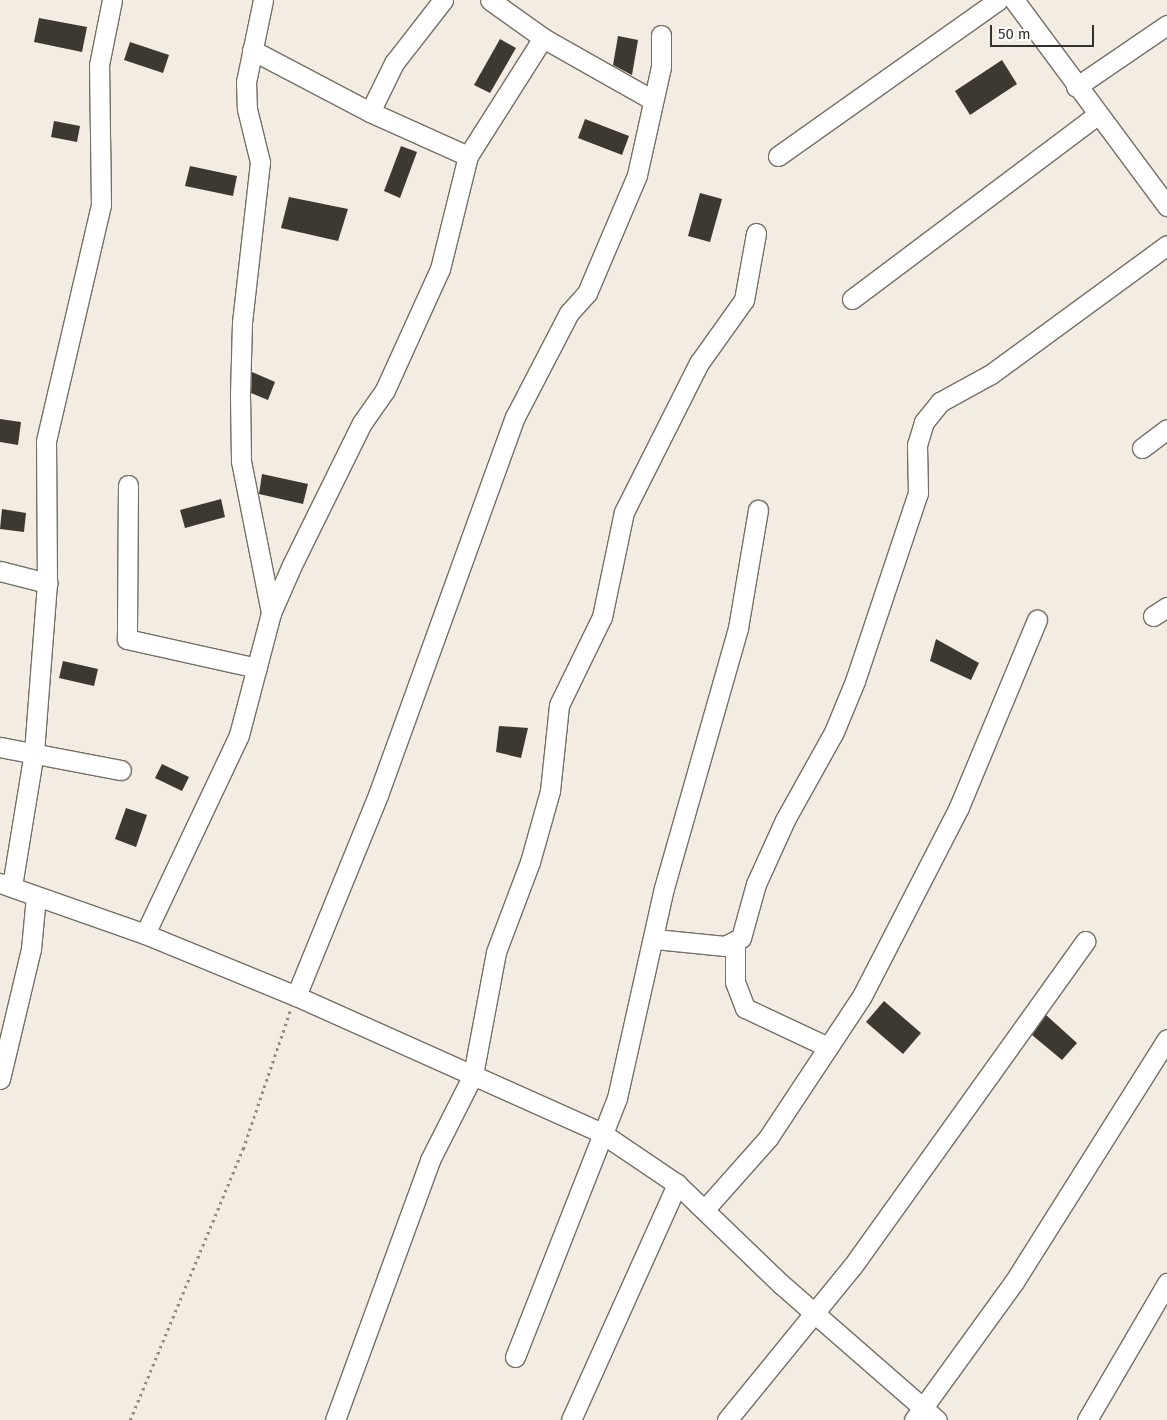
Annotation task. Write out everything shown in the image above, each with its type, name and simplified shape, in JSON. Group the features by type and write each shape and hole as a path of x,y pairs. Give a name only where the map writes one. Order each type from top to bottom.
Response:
{"street":[{"path":"112,0 99,65 101,206 46,441 47,583 34,752 6,884 145,934 296,996 600,1132 677,1184 814,1312 918,1414 937,1420"},
{"path":"263,0 252,50 247,109 260,162 242,323 241,461 271,613"},
{"path":"370,112 394,63 443,0"},
{"path":"490,0 543,38 651,99"},
{"path":"778,156 998,0"},
{"path":"1014,0 1096,116 1167,206"},
{"path":"1076,87 1167,24"},
{"path":"296,996 374,804 514,416 565,322 587,293 637,175 651,99 661,67 661,35"},
{"path":"145,934 239,735 271,613 362,424 385,390 440,269 468,156 543,38"},
{"path":"252,50 370,112 468,156"},
{"path":"852,299 1096,116"},
{"path":"335,1420 430,1160 473,1075 496,952 530,862 550,791 559,705 602,618 624,512 700,362 744,300 756,233"},
{"path":"655,939 725,946 735,941 746,926 756,884 785,820 834,732 855,681 918,493 917,445 924,422 940,402 990,374 1167,245"},
{"path":"1142,448 1167,430"},
{"path":"128,486 127,639 257,668"},
{"path":"515,1357 600,1132 617,1098 655,939 664,888 738,628 758,510"},
{"path":"0,571 47,583"},
{"path":"705,1209 768,1138 828,1047 909,909 959,807 1037,620"},
{"path":"0,747 121,770"},
{"path":"0,1079 26,976 36,896"},
{"path":"735,941 735,982 745,1008 828,1047"},
{"path":"727,1420 899,1203 1085,941"},
{"path":"918,1414 1014,1282 1167,1040"},
{"path":"571,1420 677,1184"},
{"path":"1087,1420 1167,1283"}],"path":[{"path":"130,1420 243,1149 296,996"}],"building":[{"path":"39,18 87,27 82,52 34,42"},
{"path":"618,36 638,40 632,75 613,65"},
{"path":"500,39 516,48 490,93 474,85"},
{"path":"130,42 169,55 163,73 124,60"},
{"path":"1002,60 1017,84 970,115 955,91"},
{"path":"585,119 629,136 622,155 578,138"},
{"path":"54,121 80,126 77,142 51,137"},
{"path":"401,146 417,152 400,198 384,191"},
{"path":"190,166 237,176 233,196 185,186"},
{"path":"700,193 722,199 710,242 688,236"},
{"path":"289,197 348,209 338,241 281,228"},
{"path":"252,372 275,382 268,400 251,393"},
{"path":"0,419 21,422 18,445 0,442"},
{"path":"262,474 308,484 303,504 259,494"},
{"path":"221,499 225,517 185,528 180,510"},
{"path":"2,509 26,513 24,532 0,529"},
{"path":"936,639 979,663 971,680 930,661"},
{"path":"63,661 98,669 94,686 59,678"},
{"path":"499,726 528,728 521,758 496,752"},
{"path":"162,764 189,777 182,791 155,778"},
{"path":"126,808 147,815 136,847 115,839"},
{"path":"884,1001 921,1033 903,1054 866,1022"},
{"path":"1046,1015 1077,1043 1062,1060 1032,1035"}]}
